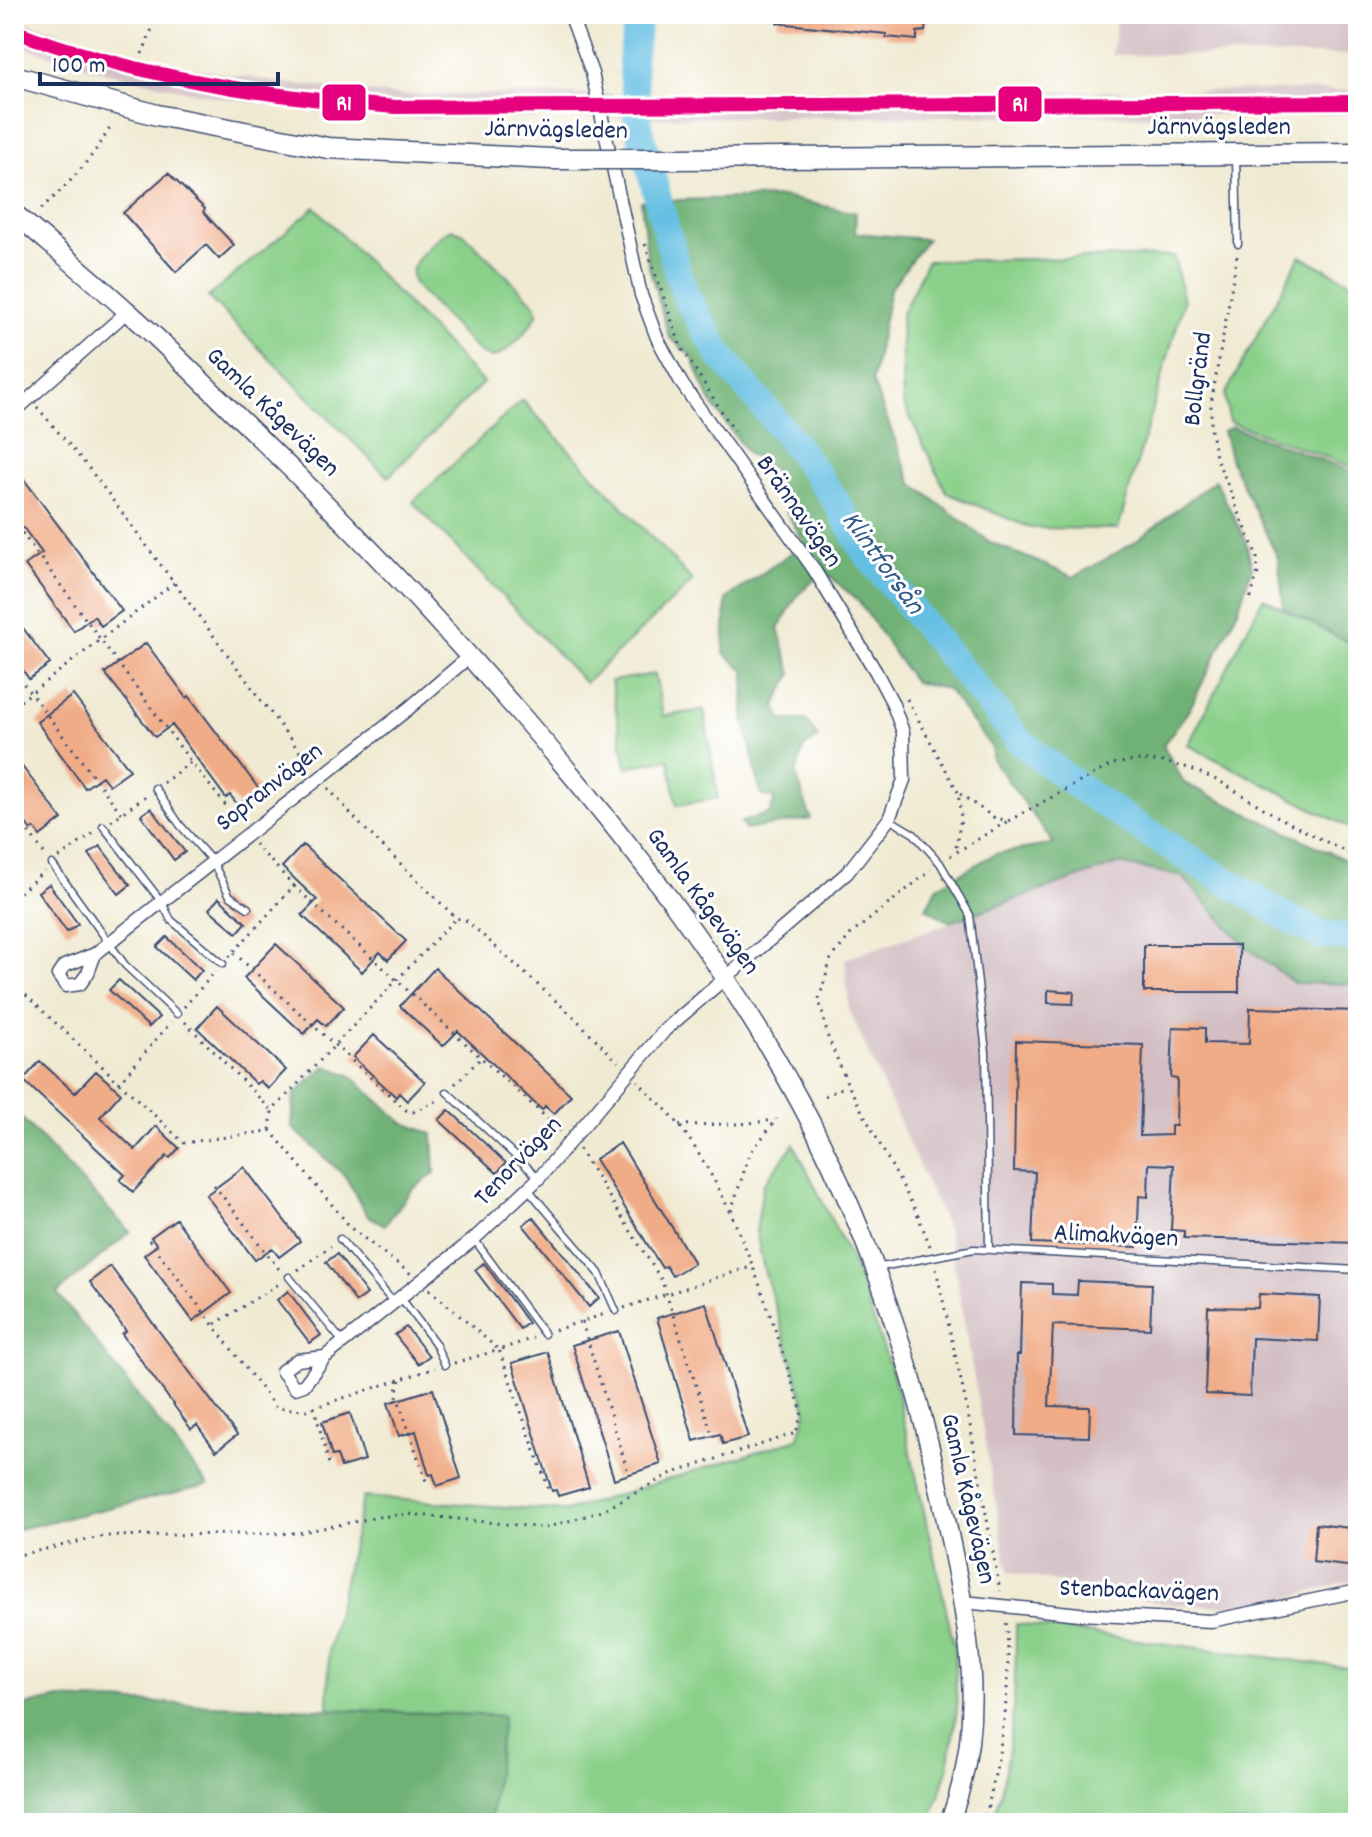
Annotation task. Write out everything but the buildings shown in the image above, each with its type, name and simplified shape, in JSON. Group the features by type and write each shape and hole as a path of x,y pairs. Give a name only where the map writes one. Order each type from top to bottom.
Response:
{"main road":[{"name":"Järnvägsleden","path":"14,76 157,115 328,148 551,159 1358,153"}],"street":[{"name":"Brännavägen","path":"570,14 592,73 641,295 657,338 682,384 813,568 892,702 903,732 904,780 889,819 847,873 726,976"},
{"name":"Gamla Kågevägen","path":"14,213 128,311 315,491 470,656 590,794 658,881 726,976 802,1106 855,1222 910,1374 939,1485 964,1602 973,1716 966,1770 949,1823"},
{"path":"14,412 128,311"},
{"name":"Sopranvägen","path":"95,954 408,709 470,656"},
{"name":"Tenorvägen","path":"325,1357 421,1283 528,1189 665,1030 726,976"},
{"name":"Stenbackavägen","path":"964,1602 1080,1614 1211,1621 1358,1591"}],"lane":[{"path":"1236,154 1238,244"},
{"path":"155,788 180,825 212,861 230,896 248,908"},
{"path":"889,819 914,834 940,863 970,915 986,1052 989,1250"},
{"path":"103,826 161,901 171,920 223,964"},
{"path":"52,864 125,965 177,1014"},
{"path":"447,1092 539,1178"},
{"path":"528,1189 599,1273 616,1311"},
{"path":"340,1239 435,1343 445,1365"},
{"path":"474,1239 544,1334"},
{"name":"Alimakvägen","path":"873,1269 974,1249 1358,1270"},
{"path":"288,1278 342,1341"}],"path":[{"path":"142,54 158,14"},
{"path":"41,209 67,187 92,157 110,128"},
{"path":"641,232 681,347 737,435"},
{"name":"Bollgränd","path":"1238,244 1210,421 1216,457 1257,556 1258,573 1250,600"},
{"path":"14,380 88,467 319,778 360,824 456,918 467,921 577,1020 679,1125 730,1212 753,1266 802,1412 796,1433 670,1474 602,1511 545,1528 408,1514 298,1533 105,1536 14,1556"},
{"path":"14,522 191,762 248,833"},
{"path":"14,539 22,533"},
{"path":"14,706 174,583"},
{"path":"14,671 121,813"},
{"path":"904,694 958,792 961,818 955,853 1113,764 1141,760 1189,768 1221,782 1278,817 1358,858"},
{"path":"14,898 52,864 191,762"},
{"path":"958,792 993,817 1008,821"},
{"path":"14,813 52,864"},
{"path":"929,871 850,935 831,959 819,999 828,1037 848,1085 917,1213 934,1256 966,1403 1008,1642 1004,1719 984,1823"},
{"path":"294,886 582,1153 662,1281 713,1437"},
{"path":"456,918 272,1111 270,1130 352,1229 499,1350 550,1493"},
{"path":"234,952 406,1110 413,1112 440,1100 481,1058"},
{"path":"14,984 184,1143 270,1130"},
{"path":"177,1014 272,1111"},
{"path":"825,1096 848,1085"},
{"path":"679,1125 741,1124 777,1119 750,1153 730,1212"},
{"path":"214,1185 288,1278"},
{"path":"499,1350 753,1266"},
{"path":"582,1322 627,1469"},
{"path":"400,1380 396,1393 426,1481"},
{"path":"314,1407 329,1464"}],"shaded area":[{"path":"1117,14 1358,14 1358,55 1112,55"},
{"path":"14,18 158,62 274,82 396,95 1358,90 1358,114 395,119 328,114 215,97 105,72 14,44"},
{"path":"1118,864 1182,876 1244,945 1294,983 1358,984 1358,1579 1254,1607 1164,1604 1008,1572 948,1230 849,1010 845,959"}],"green space":[{"path":"783,197 856,213 855,233 927,239 890,289 872,381 912,483 990,542 1074,577 1135,542 1215,480 1245,539 1252,567 1238,610 1189,710 1163,745 1184,783 1358,866 1358,984 1294,983 1244,945 1182,876 1118,864 950,922 926,908 938,886 995,854 1054,844 992,759 992,748 947,689 914,682 859,602 824,571 797,596 778,629 792,674 775,705 782,720 806,720 818,738 803,748 796,775 811,819 745,830 741,822 770,813 775,799 761,795 744,716 745,671 724,653 726,599 805,543 787,513 773,469 748,454 710,401 692,357 669,337 648,263 641,201"},
{"path":"315,207 483,383 388,477 208,297"},
{"path":"452,229 464,234 534,303 538,312 519,339 492,358 480,353 416,287 412,279 413,268 421,255"},
{"path":"1174,256 1184,301 1118,529 1031,528 947,493 903,403 901,316 927,261"},
{"path":"1300,256 1358,286 1358,469 1229,422 1225,395"},
{"path":"522,400 693,581 585,683 413,502"},
{"path":"1232,427 1347,469 1358,479 1358,647 1284,609 1278,558 1231,461 1223,431"},
{"path":"1263,598 1358,647 1358,832 1188,745"},
{"path":"655,674 663,716 704,710 718,798 677,805 669,759 626,767 611,681"},
{"path":"326,1066 350,1075 402,1122 433,1134 435,1173 412,1190 385,1225 367,1215 345,1176 292,1127 294,1095"},
{"path":"14,1110 130,1232 57,1293 208,1485 14,1530"},
{"path":"794,1144 855,1268 894,1378 954,1645 957,1711 947,1773 929,1823 490,1823 503,1716 328,1709 329,1647 363,1497 566,1511 798,1439 807,1411 764,1270 756,1232 763,1185"},
{"path":"1016,1624 1358,1669 1358,1823 992,1823 1005,1774 1012,1724"},
{"path":"55,1699 503,1716 490,1823 14,1823 14,1708"}],"waterway":[{"name":"Klintforsån","path":"639,14 632,59 638,124 688,301 721,356 789,437 836,501 864,551 1018,739 1050,765 1150,834 1289,919 1321,935 1358,938"}],"transit line":[{"name":"R1","path":"14,31 155,73 250,91 396,107 1358,102"}]}
